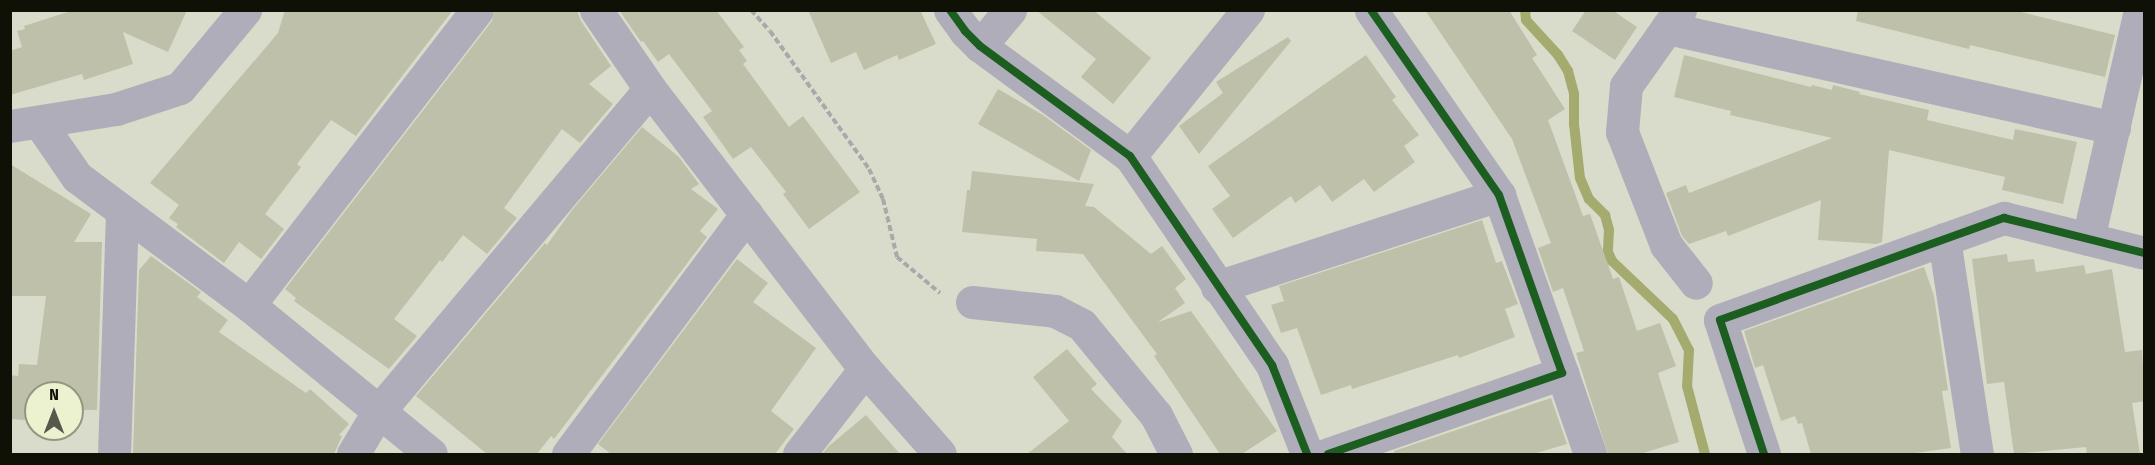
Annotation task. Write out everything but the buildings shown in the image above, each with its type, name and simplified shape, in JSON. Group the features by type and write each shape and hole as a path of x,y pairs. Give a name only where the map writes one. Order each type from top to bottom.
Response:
{"street":[{"path":"25,124 116,109 180,88 245,10"},
{"path":"249,305 477,10"},
{"path":"596,10 650,89 865,369 940,454"},
{"path":"950,10 965,31 981,46 1130,156 1217,287 1245,322 1272,365 1307,454"},
{"path":"981,46 1010,10"},
{"path":"1130,156 1248,10"},
{"path":"1371,10 1499,195 1590,454"},
{"path":"2088,239 2140,10"},
{"path":"1696,283 1666,245 1622,132 1626,86 1673,19 2114,128"},
{"path":"353,454 378,412 650,89"},
{"path":"25,124 77,177 249,305 431,454"},
{"path":"1217,287 1499,195"},
{"path":"114,454 123,212"},
{"path":"568,454 747,214"},
{"path":"1764,454 1720,320 2004,218 2145,253"},
{"path":"1944,239 1977,454"},
{"path":"972,302 1055,311 1082,325 1156,415 1176,454"},
{"path":"799,454 865,369"},
{"path":"1328,454 1562,373"}],"path":[{"path":"751,10 770,31 869,169 883,199 897,257 933,289 972,302"}],"waterway":[{"path":"1525,10 1526,20 1558,55 1568,71 1574,94 1574,124 1580,178 1589,199 1605,215 1609,230 1608,252 1612,261 1673,319 1689,350 1687,386 1705,454"}],"cycle path":[{"path":"950,10 965,31 980,46 1130,156 1272,365 1307,454"},
{"path":"1328,454 1562,373 1499,195 1371,10"},
{"path":"1764,454 1720,320 2004,218 2144,253"}]}
